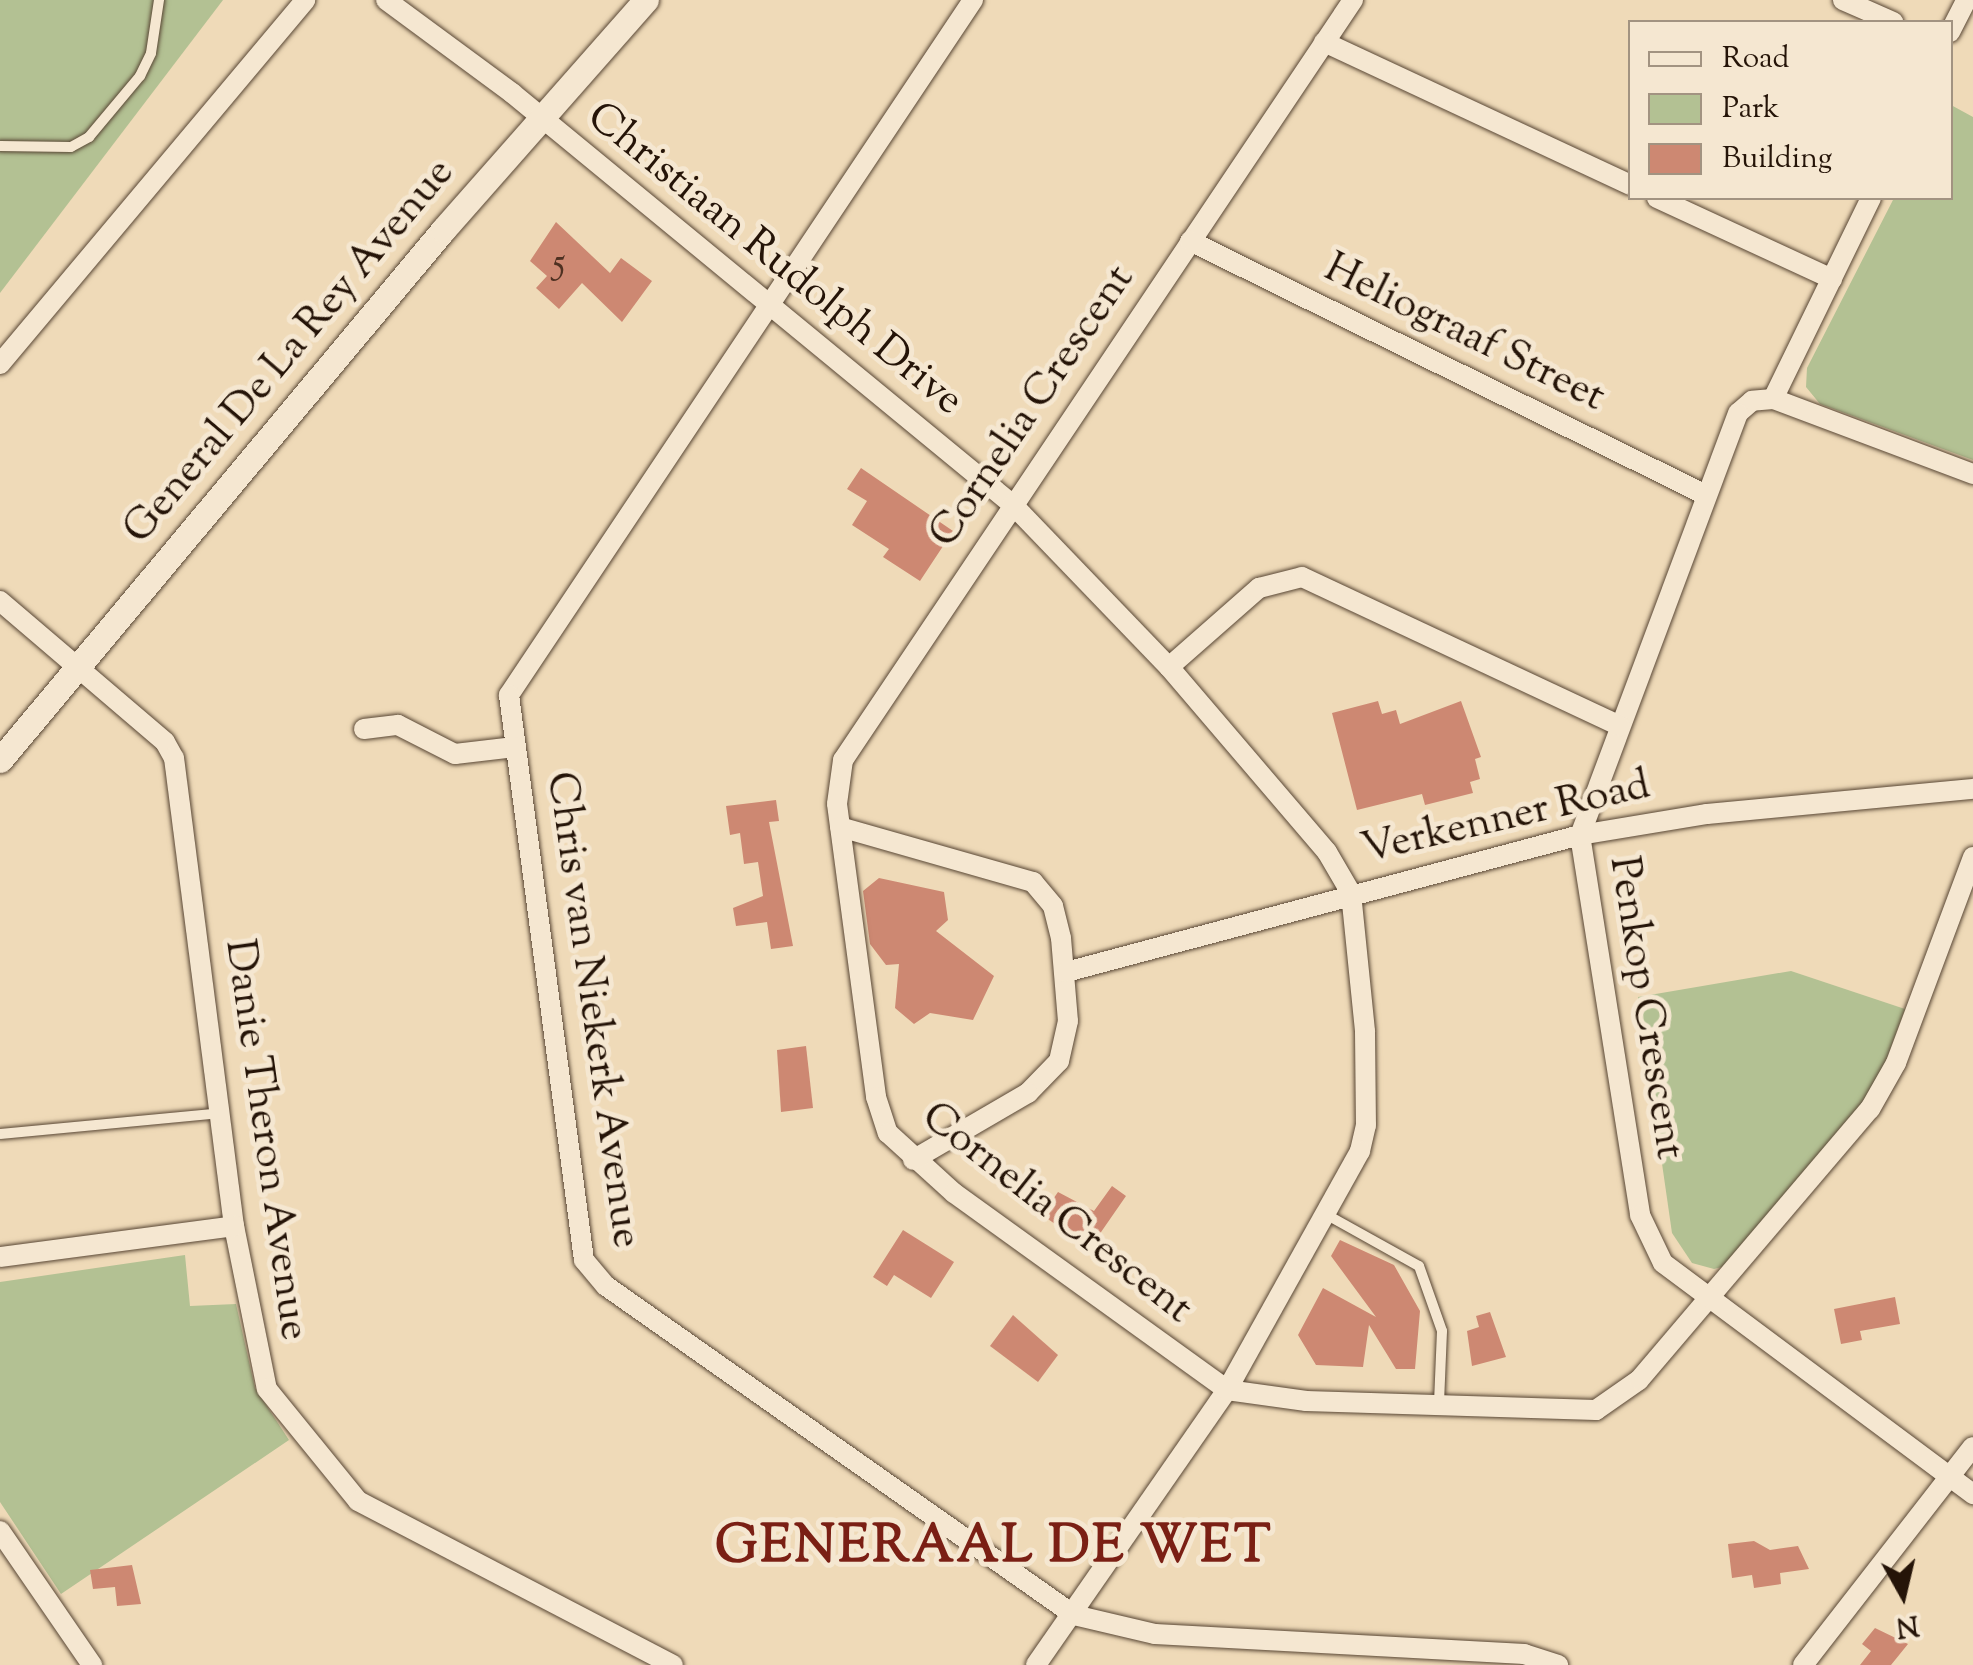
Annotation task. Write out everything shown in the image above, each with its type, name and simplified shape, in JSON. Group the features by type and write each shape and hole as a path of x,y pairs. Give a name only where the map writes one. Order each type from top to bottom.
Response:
{"street":[{"path":"0,364 305,0"},
{"name":"Christiaan Rudolph Drive","path":"386,0 542,117 1014,505 1169,667 1327,852 1351,893 1363,981 1366,1125 1328,1216 1228,1390 1036,1665"},
{"name":"General De La Rey Avenue","path":"0,760 542,117 646,0"},
{"name":"Chris van Niekerk Avenue","path":"973,0 770,307 519,673 509,701 580,1243 591,1272 1074,1615 1155,1634 1524,1654 1558,1665"},
{"name":"Cornelia Crescent","path":"1352,0 850,746 836,784 880,1111 913,1160 1228,1390 1306,1401 1440,1404 1568,1413 1607,1406 1708,1299 1884,1087 1973,857"},
{"path":"1843,0 1888,20"},
{"path":"1953,26 1966,0"},
{"path":"1324,42 1628,184"},
{"path":"1661,200 1832,280"},
{"path":"1871,200 1772,399 1973,474"},
{"name":"Heliograaf Street","path":"1190,241 1704,494"},
{"name":"Penkop Crescent","path":"1772,399 1752,401 1738,413 1704,494 1580,834 1640,1216 1663,1263 1973,1494"},
{"path":"1169,667 1259,588 1302,577 1620,726"},
{"name":"Danie Theron Avenue","path":"0,602 165,742 174,758 234,1226 267,1389 358,1501 673,1665"},
{"path":"364,729 398,725 456,754 515,746"},
{"name":"Verkenner Road","path":"1066,972 1580,834 1706,814 1973,789"},
{"path":"840,827 1033,882 1053,906 1066,972 1065,1047 1052,1072 1028,1094 913,1160"},
{"path":"0,1256 234,1226"},
{"path":"1803,1665 1973,1447"},
{"path":"0,1532 92,1665"}],"lane":[{"path":"0,146 71,147 90,137 140,76 159,0"},
{"path":"0,1134 222,1113"},
{"path":"1328,1216 1418,1266 1439,1311 1440,1404"}],"green space":[{"path":"0,0 223,0 0,293"},
{"path":"1953,106 1973,117 1973,460 1820,404 1806,387 1807,368 1893,200 1953,200"},
{"path":"1791,971 1905,1009 1872,1098 1733,1264 1714,1269 1692,1263 1672,1233 1638,997"},
{"path":"185,1255 190,1306 236,1304 255,1388 289,1440 61,1594 0,1502 0,1282"}],"building":[{"path":"556,222 610,273 621,258 652,281 622,322 582,283 559,309 536,288 547,276 530,261"},
{"path":"861,468 953,531 920,581 883,557 889,549 852,525 867,501 847,489"},
{"path":"1378,701 1382,714 1396,710 1400,724 1461,701 1481,757 1475,759 1480,779 1470,782 1473,793 1425,805 1422,794 1357,810 1332,713"},
{"path":"776,800 779,821 769,822 793,946 771,949 767,922 736,926 733,908 763,896 758,862 744,864 740,833 730,835 726,806"},
{"path":"879,878 944,892 948,920 936,931 994,976 973,1020 930,1013 914,1024 895,1008 899,964 886,965 870,944 863,891"},
{"path":"806,1046 813,1108 781,1112 777,1050"},
{"path":"1112,1186 1126,1196 1090,1248 1042,1215 1058,1192 1094,1211"},
{"path":"903,1230 954,1262 931,1298 894,1275 887,1286 873,1277"},
{"path":"1340,1240 1394,1265 1420,1311 1415,1369 1396,1369 1369,1325 1363,1367 1316,1365 1298,1335 1323,1288 1376,1317 1331,1256"},
{"path":"1895,1297 1900,1324 1860,1331 1862,1340 1841,1344 1834,1309"},
{"path":"1490,1312 1506,1357 1472,1366 1467,1331 1479,1327 1476,1316"},
{"path":"1013,1315 1058,1355 1038,1382 990,1346"},
{"path":"1754,1541 1770,1550 1798,1546 1809,1569 1780,1573 1781,1584 1754,1588 1752,1575 1732,1578 1728,1544"},
{"path":"132,1565 141,1604 117,1606 115,1587 93,1589 90,1570"},
{"path":"1875,1628 1908,1644 1891,1665 1860,1665 1871,1651 1862,1644"}],"district":[{"name":"GENERAAL DE WET","path":"994,1549"}]}
